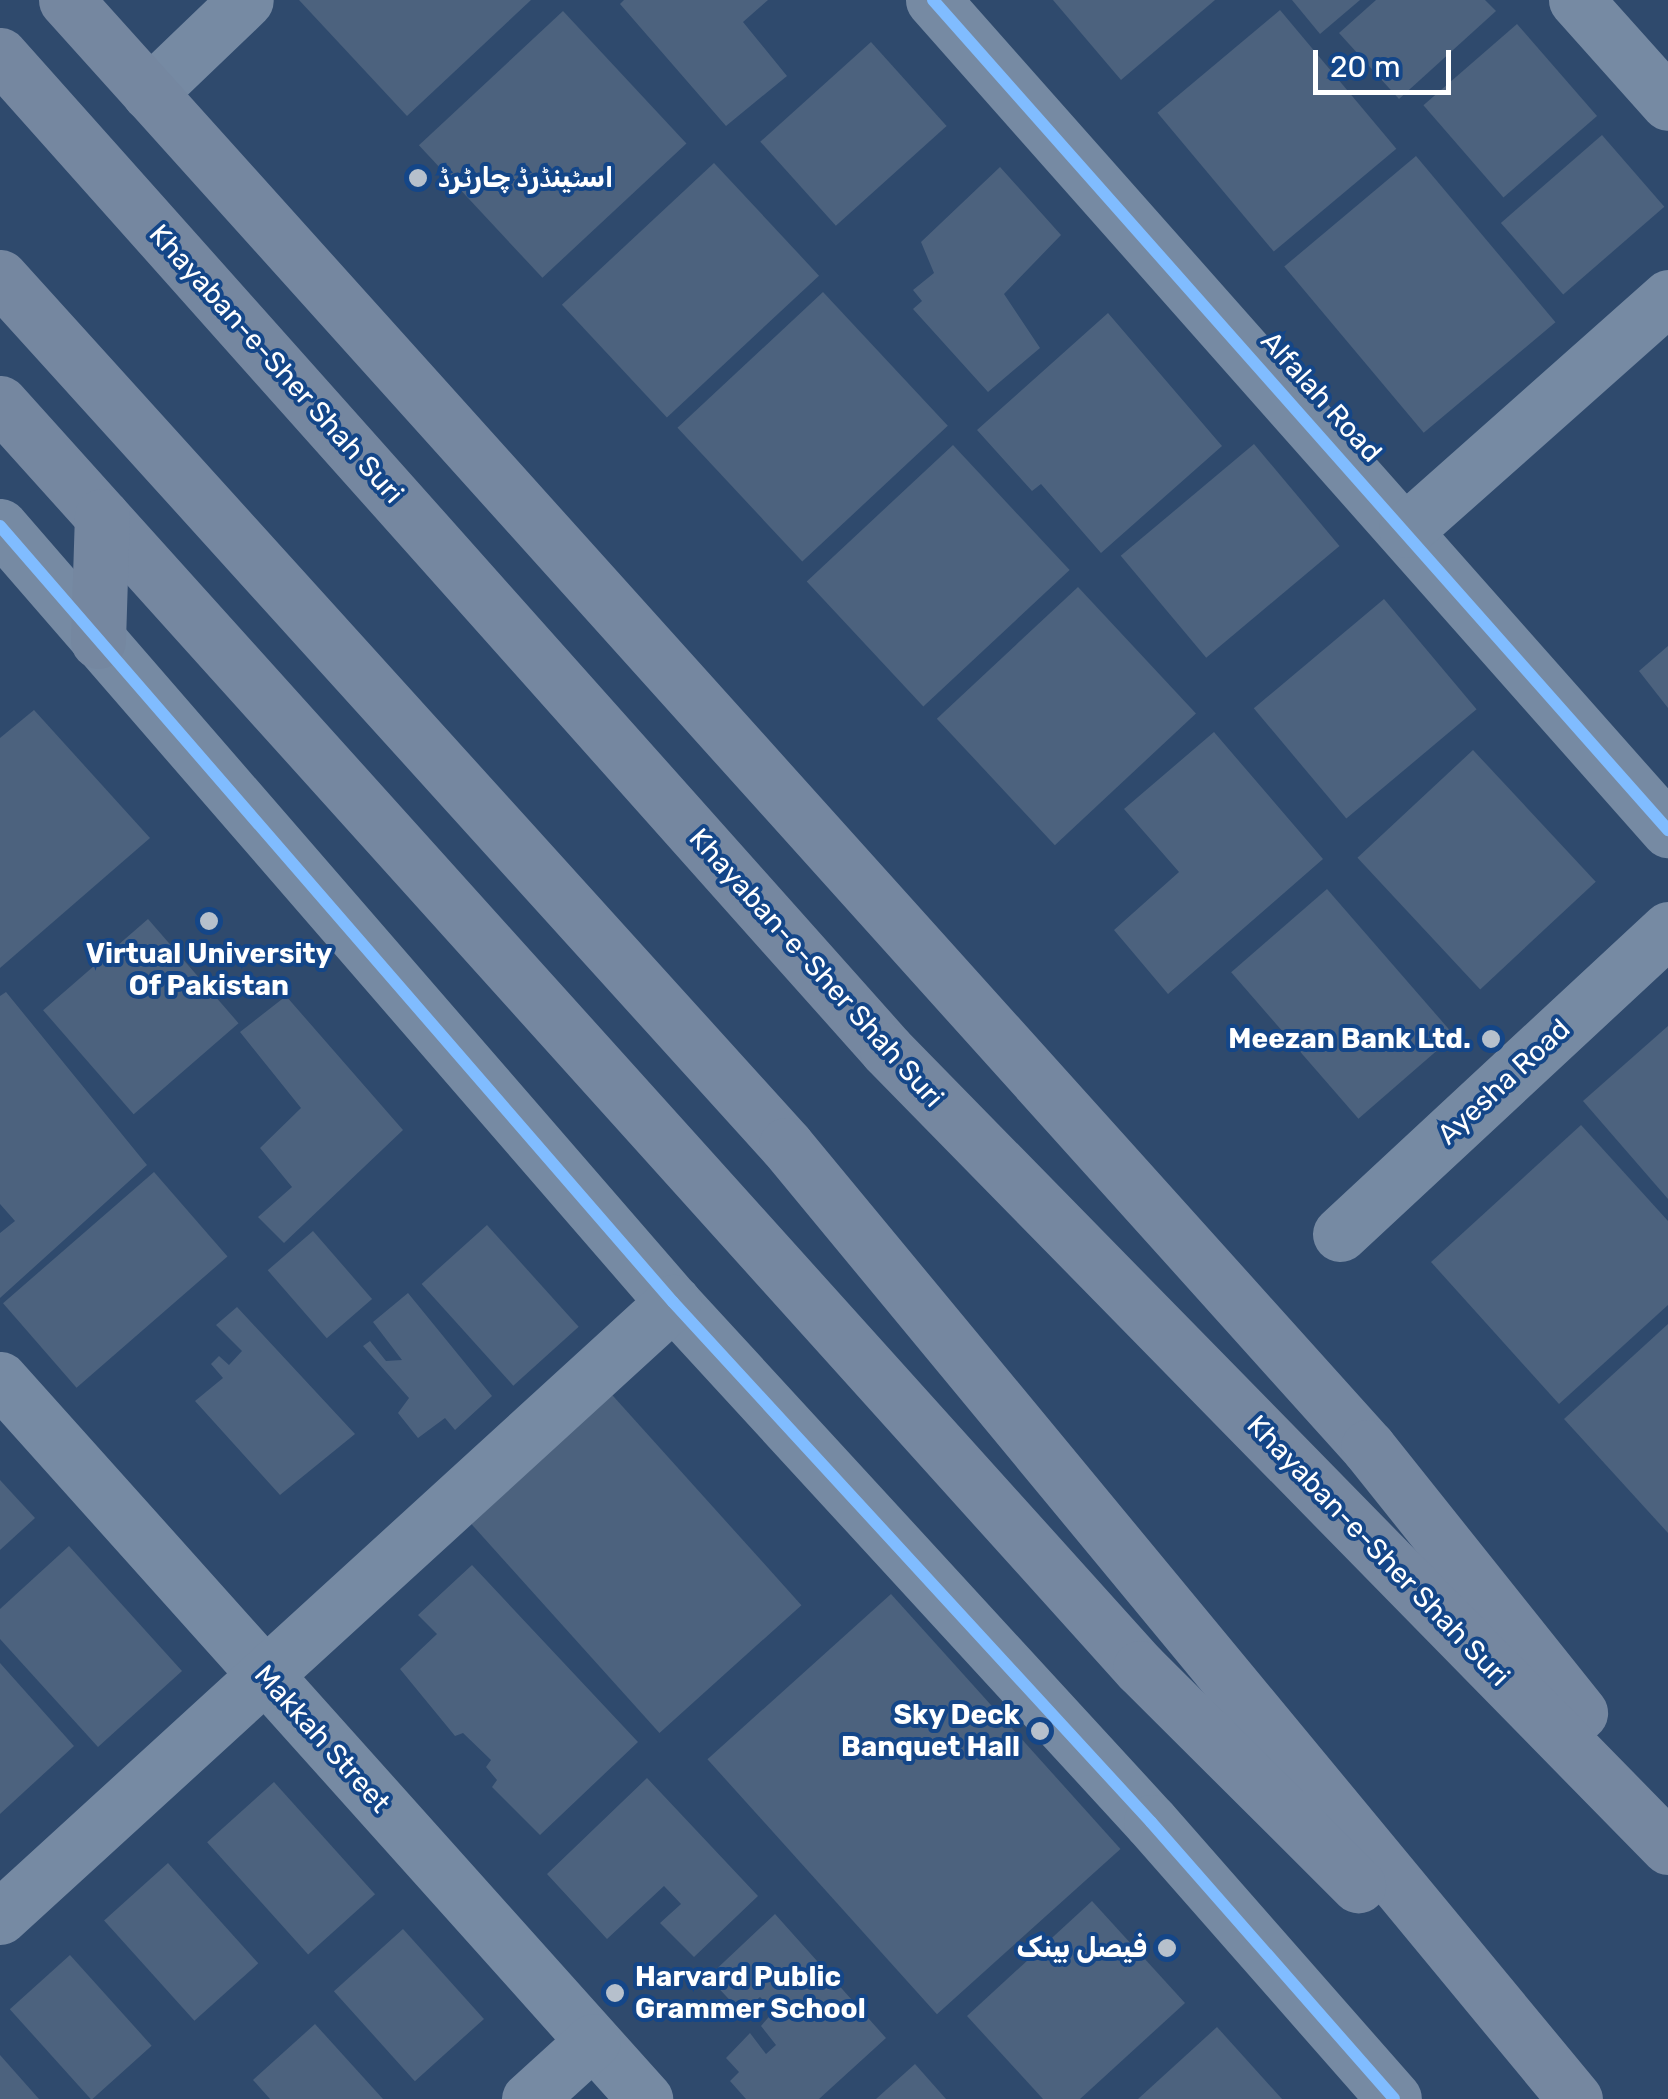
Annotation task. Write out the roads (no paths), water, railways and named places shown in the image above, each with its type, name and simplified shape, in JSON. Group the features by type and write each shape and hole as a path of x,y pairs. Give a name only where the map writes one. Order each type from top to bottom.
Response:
{"main road":[{"path":"66,0 1368,1447 1668,1823"},
{"name":"Khayaban-e-Sher Shah Suri","path":"0,56 887,1050 1668,1847"},
{"path":"0,277 786,1145 1574,2099"},
{"path":"0,403 1140,1668 1574,2099"},
{"path":"98,641 102,516"}],"street":[{"path":"149,93 246,0"},
{"name":"Alfalah Road","path":"932,0 1406,530 1668,830"},
{"path":"1576,0 1668,104"},
{"path":"1406,530 1668,297"},
{"path":"0,526 673,1302 1151,1822 1394,2099"},
{"name":"Ayesha Road","path":"1340,1234 1668,930"},
{"path":"0,1917 673,1302"},
{"name":"Makkah Street","path":"0,1379 645,2099"},
{"path":"530,2099 593,2041"}],"place":[{"name":"اسٹینڈرڈ چارٹرڈ","path":"418,178"},
{"name":"Virtual University Of Pakistan","path":"209,921"},
{"name":"Meezan Bank Ltd.","path":"1491,1039"},
{"name":"Sky Deck Banquet Hall","path":"1040,1731"},
{"name":"فیصل بینک","path":"1167,1948"},
{"name":"Harvard Public Grammer School","path":"615,1993"}]}
